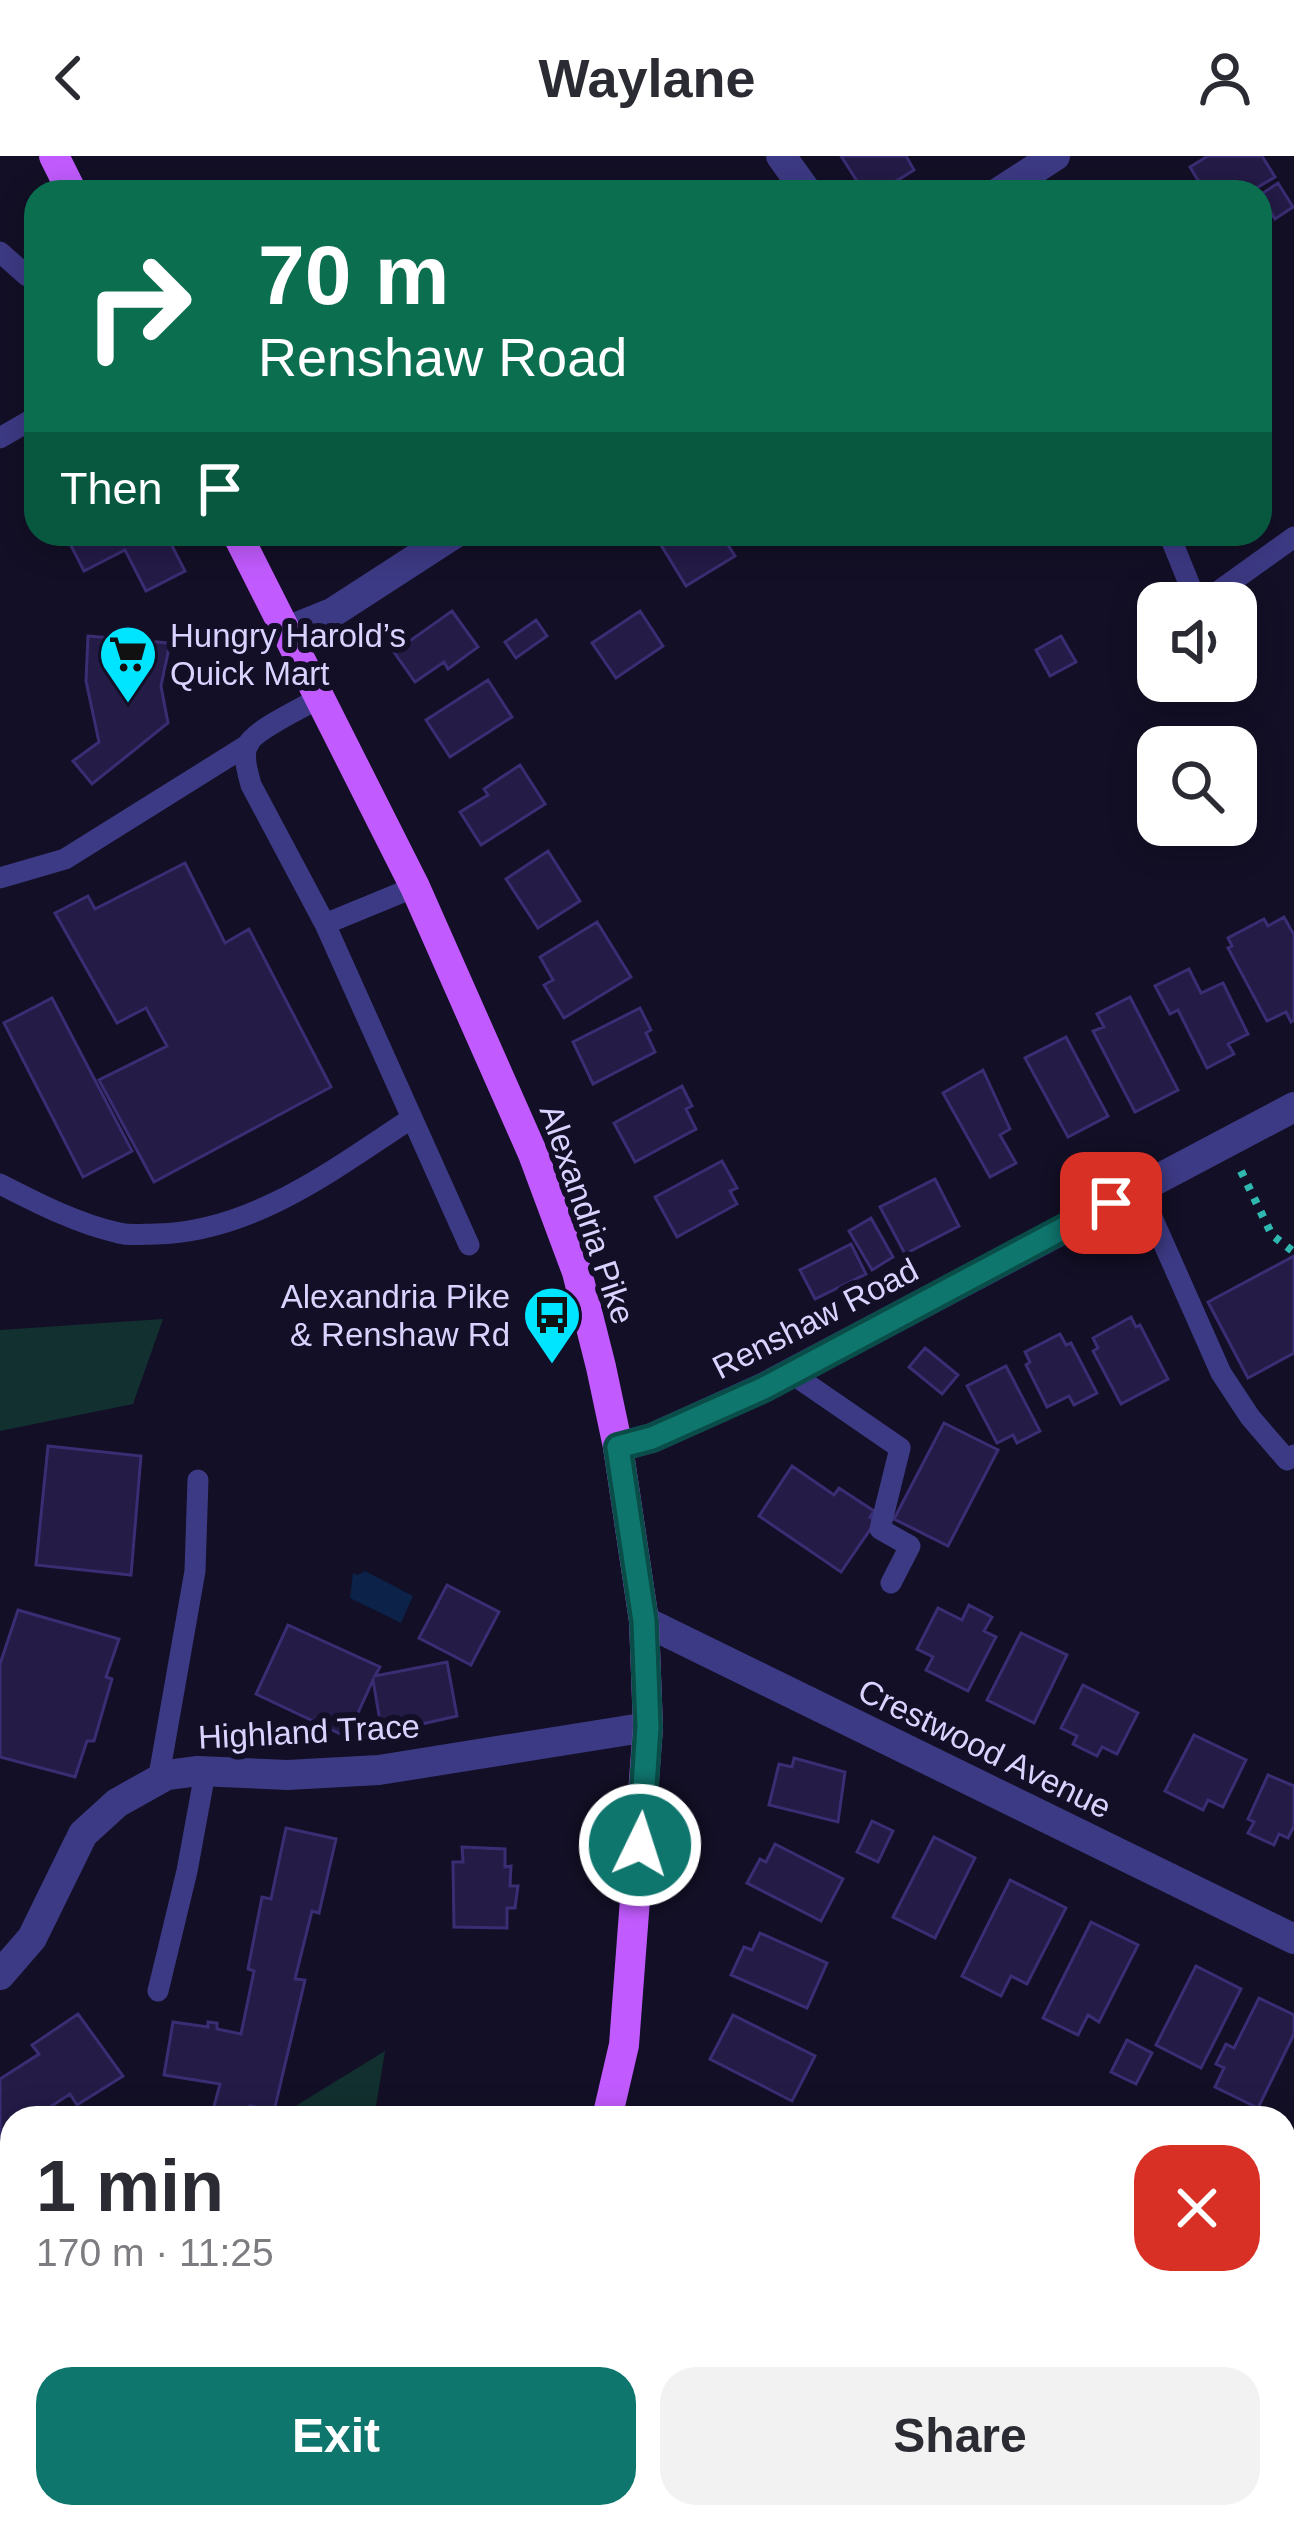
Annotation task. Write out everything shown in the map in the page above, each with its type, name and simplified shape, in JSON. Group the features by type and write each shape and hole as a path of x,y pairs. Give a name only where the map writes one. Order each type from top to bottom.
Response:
{"main road":[{"name":"Alexandria Pike","path":"243,546 415,886 533,1154 577,1272 618,1447 644,1621 648,1727 624,2045 610,2106"}],"street":[{"path":"1018,180 1055,156"},
{"path":"285,632 323,618 435,546"},
{"name":"Renshaw Road","path":"618,1447 652,1438 790,1373 1294,1107"},
{"name":"Crestwood Avenue","path":"644,1621 1294,1939"},
{"name":"Highland Trace","path":"0,1975 32,1938 83,1834 117,1803 167,1775 379,1770 648,1727"}],"lane":[{"path":"0,252 24,273"},
{"path":"1229,582 1294,537"},
{"path":"1174,546 1190,582"},
{"path":"0,878 65,859 320,698"},
{"path":"249,744 250,785 325,924 469,1245"},
{"path":"325,924 415,886"},
{"path":"0,1184 122,1234 178,1233 238,1220 308,1186 412,1118"},
{"path":"1139,1188 1221,1373 1250,1417 1291,1458"},
{"path":"790,1373 900,1448 880,1529 910,1546 891,1582"},
{"path":"158,1781 195,1571 198,1480"},
{"path":"158,1990 205,1773"}],"path":[{"path":"1238,1165 1272,1235 1294,1252"}],"green space":[{"path":"163,1319 133,1404 0,1431 0,1330"},
{"path":"385,2051 376,2106 296,2106"}],"water":[{"path":"365,1571 413,1596 401,1623 350,1598 353,1573"}],"building":[{"path":"841,156 906,156 914,170 898,180 856,180"},
{"path":"1208,156 1262,156 1275,177 1198,180 1190,167"},
{"path":"1278,183 1293,207 1275,219 1272,214 1272,187"},
{"path":"71,546 172,546 185,571 146,591 125,550 84,571"},
{"path":"662,546 729,546 735,556 686,586"},
{"path":"452,611 478,647 448,669 444,662 415,682 394,652"},
{"path":"640,611 663,646 616,678 592,643"},
{"path":"536,620 547,636 516,658 505,642"},
{"name":"Hungry Harold’s Quick Mart","path":"88,636 170,643 161,686 168,723 92,784 73,761 99,742 86,681"},
{"path":"1061,636 1076,662 1050,676 1036,650"},
{"path":"488,680 512,717 450,757 426,720"},
{"path":"520,765 545,804 481,845 460,812 488,795 484,789"},
{"path":"548,851 580,901 538,928 506,879"},
{"path":"185,863 225,943 249,929 331,1087 154,1182 99,1080 167,1046 146,1008 117,1023 55,913 88,896 95,909"},
{"path":"1284,917 1294,935 1294,1020 1286,1012 1267,1021 1228,948 1232,946 1228,938 1264,919 1268,926"},
{"path":"597,922 631,977 564,1018 544,985 553,980 540,957"},
{"path":"1189,969 1201,993 1223,983 1248,1034 1228,1044 1234,1054 1207,1068 1178,1010 1170,1014 1155,986"},
{"path":"1130,997 1178,1090 1135,1112 1093,1031 1104,1027 1097,1014"},
{"path":"52,998 132,1151 83,1177 4,1023"},
{"path":"640,1008 655,1052 593,1084 573,1042"},
{"path":"1066,1037 1108,1116 1068,1137 1025,1058"},
{"path":"983,1070 1010,1129 1000,1135 1016,1163 990,1177 943,1093"},
{"path":"682,1086 696,1129 635,1162 614,1123"},
{"path":"722,1161 737,1188 730,1191 737,1204 677,1237 655,1197"},
{"path":"935,1179 959,1226 905,1254 880,1207"},
{"path":"871,1218 893,1257 872,1270 849,1231"},
{"path":"851,1244 866,1274 815,1299 800,1270"},
{"path":"1294,1256 1294,1353 1248,1378 1208,1302"},
{"path":"1131,1317 1136,1327 1140,1325 1168,1379 1121,1404 1093,1351 1098,1348 1093,1338"},
{"path":"1060,1334 1066,1345 1071,1343 1097,1393 1074,1405 1069,1396 1047,1407 1026,1365 1030,1362 1025,1352"},
{"path":"925,1348 958,1375 942,1394 909,1367"},
{"path":"1006,1366 1040,1431 1017,1443 1013,1435 997,1443 967,1386"},
{"path":"944,1423 998,1450 948,1546 894,1519"},
{"path":"48,1446 141,1456 131,1575 36,1565"},
{"path":"792,1466 834,1495 839,1488 874,1511 870,1517 876,1521 841,1572 759,1516"},
{"path":"447,1585 499,1612 471,1665 419,1638"},
{"path":"969,1605 992,1617 984,1631 996,1637 968,1691 926,1670 933,1657 917,1649 938,1608 962,1620"},
{"path":"18,1610 119,1639 94,1741 87,1741 75,1777 0,1757 0,1664"},
{"path":"288,1625 380,1667 375,1676 447,1662 457,1716 382,1733 373,1680 347,1737 256,1694"},
{"path":"1021,1633 1067,1655 1034,1723 987,1700"},
{"path":"1083,1685 1138,1713 1117,1754 1102,1747 1097,1756 1073,1744 1077,1736 1061,1728"},
{"path":"1194,1735 1246,1760 1223,1807 1208,1800 1203,1810 1165,1791"},
{"path":"794,1758 845,1772 838,1822 769,1805 779,1764 792,1767"},
{"path":"1268,1775 1294,1786 1294,1826 1288,1838 1279,1834 1274,1845 1248,1833 1254,1822 1248,1819"},
{"path":"872,1821 893,1831 878,1862 857,1852"},
{"path":"286,1828 336,1839 319,1913 312,1911 295,1979 305,1980 275,2106 214,2106 220,2084 164,2075 173,2022 208,2027 208,2022 217,2023 217,2029 241,2034 262,1897 271,1899"},
{"path":"934,1837 975,1858 935,1938 893,1917"},
{"path":"775,1844 843,1879 821,1921 747,1883"},
{"path":"462,1847 505,1849 505,1867 511,1866 510,1886 518,1886 515,1908 507,1908 507,1928 454,1927 453,1862 463,1862"},
{"path":"1010,1880 1066,1908 1027,1984 1011,1976 1001,1996 962,1976"},
{"path":"1091,1922 1138,1945 1099,2022 1088,2015 1078,2035 1043,2018"},
{"path":"760,1933 827,1963 807,2008 731,1975 744,1947 752,1950"},
{"path":"1196,1966 1241,1989 1201,2068 1156,2045"},
{"path":"1259,1998 1294,2015 1294,2034 1259,2106 1215,2087 1224,2068 1216,2064 1226,2044 1234,2048"},
{"path":"78,2014 123,2076 77,2105 70,2094 52,2106 0,2106 0,2079 39,2054 32,2045"},
{"path":"733,2015 815,2056 792,2101 710,2059"},
{"path":"1127,2040 1152,2053 1136,2084 1111,2072"}],"place":[{"name":"Hungry Harold’s Quick Mart","path":"128,705"},
{"name":"Alexandria Pike & Renshaw Rd","path":"552,1366"}],"route":[{"path":"640,1845 648,1727 644,1621 618,1447 652,1438 764,1388 1111,1203"}]}
